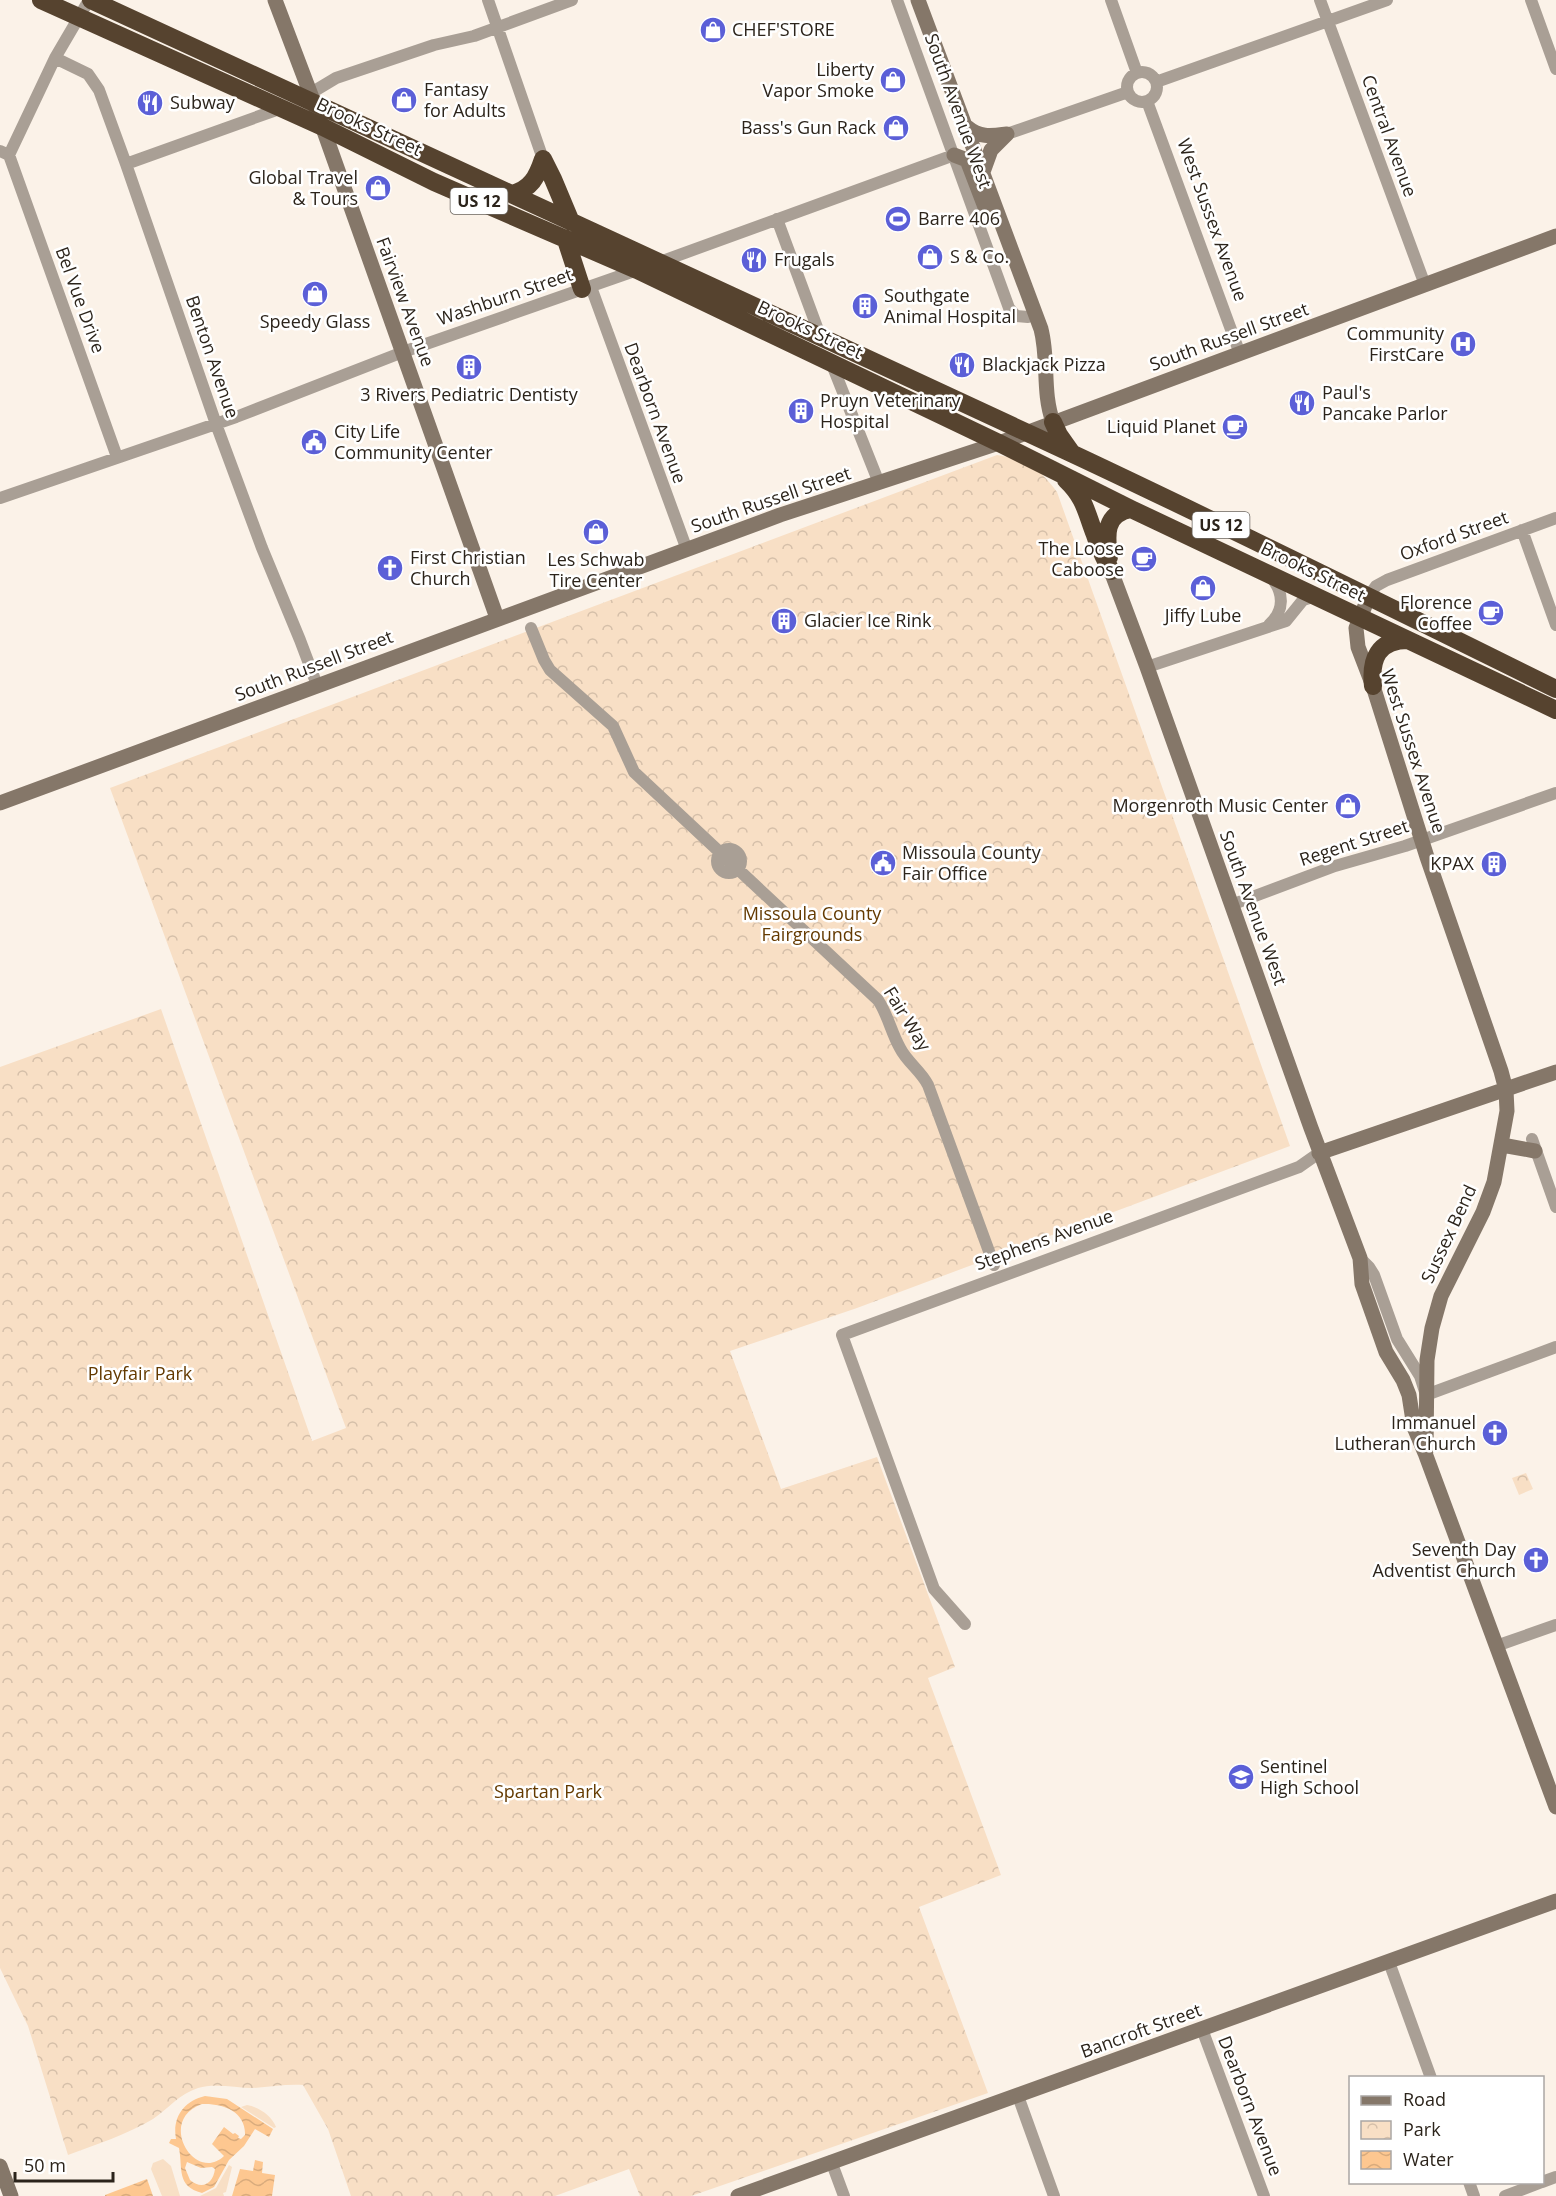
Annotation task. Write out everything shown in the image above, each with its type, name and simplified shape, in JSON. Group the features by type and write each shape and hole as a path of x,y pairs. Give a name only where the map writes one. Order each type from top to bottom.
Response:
{"highway":[{"name":"Brooks Street","path":"41,0 323,127 434,182 637,270 999,443 1058,473 1124,512 1269,574 1556,710"},
{"name":"Brooks Street","path":"90,0 313,98 571,222 1027,432 1369,596 1556,689"},
{"name":"US 12","path":"512,194 522,192 531,184 536,178 543,159"},
{"path":"543,159 554,179 571,222"},
{"path":"566,240 586,288"},
{"path":"1053,422 1072,454"},
{"path":"1058,473 1081,498 1111,571"},
{"path":"1111,571 1107,533 1111,521 1124,512"},
{"path":"1373,686 1371,670 1378,653 1386,645 1408,640"}],"street":[{"name":"Bel Vue Drive","path":"90,0 78,16 5,153 117,457"},
{"name":"Fairview Avenue","path":"276,0 313,98 497,618"},
{"path":"488,0 543,159"},
{"path":"313,98 336,78 434,45 474,36 572,0"},
{"name":"South Avenue West","path":"897,0 1009,308 1016,316 1028,316 1035,313"},
{"name":"South Avenue West","path":"918,0 967,127 1045,343 1046,388 1053,422"},
{"path":"1111,0 1137,73"},
{"name":"Central Avenue","path":"1320,0 1425,285"},
{"path":"1156,82 1386,0"},
{"path":"1531,0 1556,69"},
{"name":"Benton Avenue","path":"55,58 88,74 99,90 216,424 317,686"},
{"path":"1137,73 1149,73 1156,82 1156,92 1147,101 1135,100 1128,92 1128,82 1137,73"},
{"path":"967,127 975,134 982,136 1007,134 1128,92"},
{"name":"West Sussex Avenue","path":"1147,101 1240,354"},
{"path":"126,164 279,109"},
{"path":"983,172 991,150 1007,134"},
{"path":"954,155 967,160 988,215 1008,239"},
{"name":"Washburn Street","path":"0,498 216,424 402,352 662,262 954,155"},
{"path":"777,219 821,338"},
{"name":"South Russell Street","path":"0,803 798,509 999,443 1556,236"},
{"name":"Dearborn Avenue","path":"586,288 687,550"},
{"path":"831,362 879,483"},
{"name":"Oxford Street","path":"1369,596 1376,586 1387,580 1556,518"},
{"path":"1522,530 1556,625"},
{"name":"South Avenue West","path":"1111,571 1319,1153 1360,1258 1362,1284 1386,1352 1409,1395 1414,1427 1556,1807"},
{"path":"1269,574 1279,589 1282,601 1280,611 1269,626"},
{"path":"1147,667 1286,621 1303,600 1316,596"},
{"name":"West Sussex Avenue","path":"1369,596 1356,628 1356,639 1506,1090"},
{"name":"Fair Way","path":"531,628 550,670 613,726 634,772 737,871 868,990 884,1009 901,1051 920,1071 928,1085 994,1265"},
{"name":"Regent Street","path":"1231,905 1335,866 1422,840 1556,793"},
{"name":"Stephens Avenue","path":"964,1624 934,1590 842,1335 1299,1167 1319,1153 1556,1072"},
{"name":"Sussex Bend","path":"1426,1395 1429,1343 1441,1296 1483,1212 1494,1182 1507,1111 1506,1090"},
{"path":"1502,1145 1533,1145 1556,1207"},
{"name":"South Avenue West","path":"1360,1258 1374,1275 1397,1340 1420,1376 1426,1395 1425,1452"},
{"path":"1426,1395 1556,1347"},
{"path":"1496,1646 1556,1625"},
{"name":"Bancroft Street","path":"738,2196 1556,1901"},
{"path":"1389,1962 1430,2076"},
{"name":"Dearborn Avenue","path":"1202,2029 1264,2196"},
{"path":"1018,2096 1054,2196"},
{"path":"831,2161 844,2196"},
{"path":"0,2166 10,2196"},
{"path":"1505,2196 1537,2184"}],"green space":[{"path":"997,455 1032,466 1057,492 1290,1146 857,1308 730,1351 781,1489 877,1457 955,1667 928,1678 1001,1875 919,1907 988,2093 691,2196 640,2196 629,2169 555,2196 351,2196 328,2129 303,2085 198,2088 185,2094 143,2125 68,2155 28,2026 0,1968 0,1067 161,1009 312,1441 346,1428 110,788"},
{"path":"1526,1473 1533,1489 1519,1495 1512,1478"},
{"path":"247,2105 264,2113 276,2127 274,2128 241,2107"},
{"path":"163,2159 171,2166 180,2196 162,2196 151,2169 153,2163"},
{"path":"229,2165 232,2167 224,2196 200,2196 216,2188"}],"water":[{"path":"205,2096 227,2099 273,2129 269,2137 255,2129 244,2146 229,2160 214,2187 202,2193 188,2186 184,2181 179,2148 169,2143 171,2139 176,2139 176,2124 181,2111 198,2098","holes":["202,2104 217,2105 231,2110 242,2120 244,2127 245,2135 241,2139 224,2127 212,2144 224,2156 213,2162 202,2162 192,2156 181,2135 182,2123 189,2112","187,2162 201,2168 215,2169 209,2182 199,2185 190,2180 185,2168"]},
{"path":"255,2160 263,2162 262,2173 275,2175 272,2196 232,2196 240,2169 253,2171"},
{"path":"147,2179 153,2196 105,2196 105,2195"}],"place":[{"name":"CHEF'STORE","path":"713,30"},
{"name":"Liberty Vapor Smoke","path":"893,80"},
{"name":"Fantasy for Adults","path":"404,100"},
{"name":"Subway","path":"150,103"},
{"name":"Bass's Gun Rack","path":"896,128"},
{"name":"Global Travel & Tours","path":"378,188"},
{"name":"Barre 406","path":"898,219"},
{"name":"S & Co.","path":"930,257"},
{"name":"Frugals","path":"754,260"},
{"name":"Speedy Glass","path":"315,294"},
{"name":"Southgate Animal Hospital","path":"865,306"},
{"name":"Community FirstCare","path":"1463,344"},
{"name":"Blackjack Pizza","path":"962,365"},
{"name":"3 Rivers Pediatric Dentisty","path":"469,367"},
{"name":"Paul's Pancake Parlor","path":"1302,403"},
{"name":"Pruyn Veterinary Hospital","path":"801,411"},
{"name":"Liquid Planet","path":"1235,427"},
{"name":"City Life Community Center","path":"314,442"},
{"name":"Les Schwab Tire Center","path":"596,532"},
{"name":"The Loose Caboose","path":"1144,559"},
{"name":"First Christian Church","path":"390,568"},
{"name":"Jiffy Lube","path":"1203,588"},
{"name":"Florence Coffee","path":"1491,613"},
{"name":"Glacier Ice Rink","path":"784,621"},
{"name":"Morgenroth Music Center","path":"1348,806"},
{"name":"Missoula County Fair Office","path":"883,863"},
{"name":"KPAX","path":"1494,864"},
{"name":"Immanuel Lutheran Church","path":"1495,1433"},
{"name":"Seventh Day Adventist Church","path":"1536,1560"},
{"name":"Sentinel High School","path":"1241,1777"}],"park label":[{"name":"Missoula County Fairgrounds","path":"812,924"},
{"name":"Playfair Park","path":"140,1374"},
{"name":"Spartan Park","path":"548,1792"}]}
